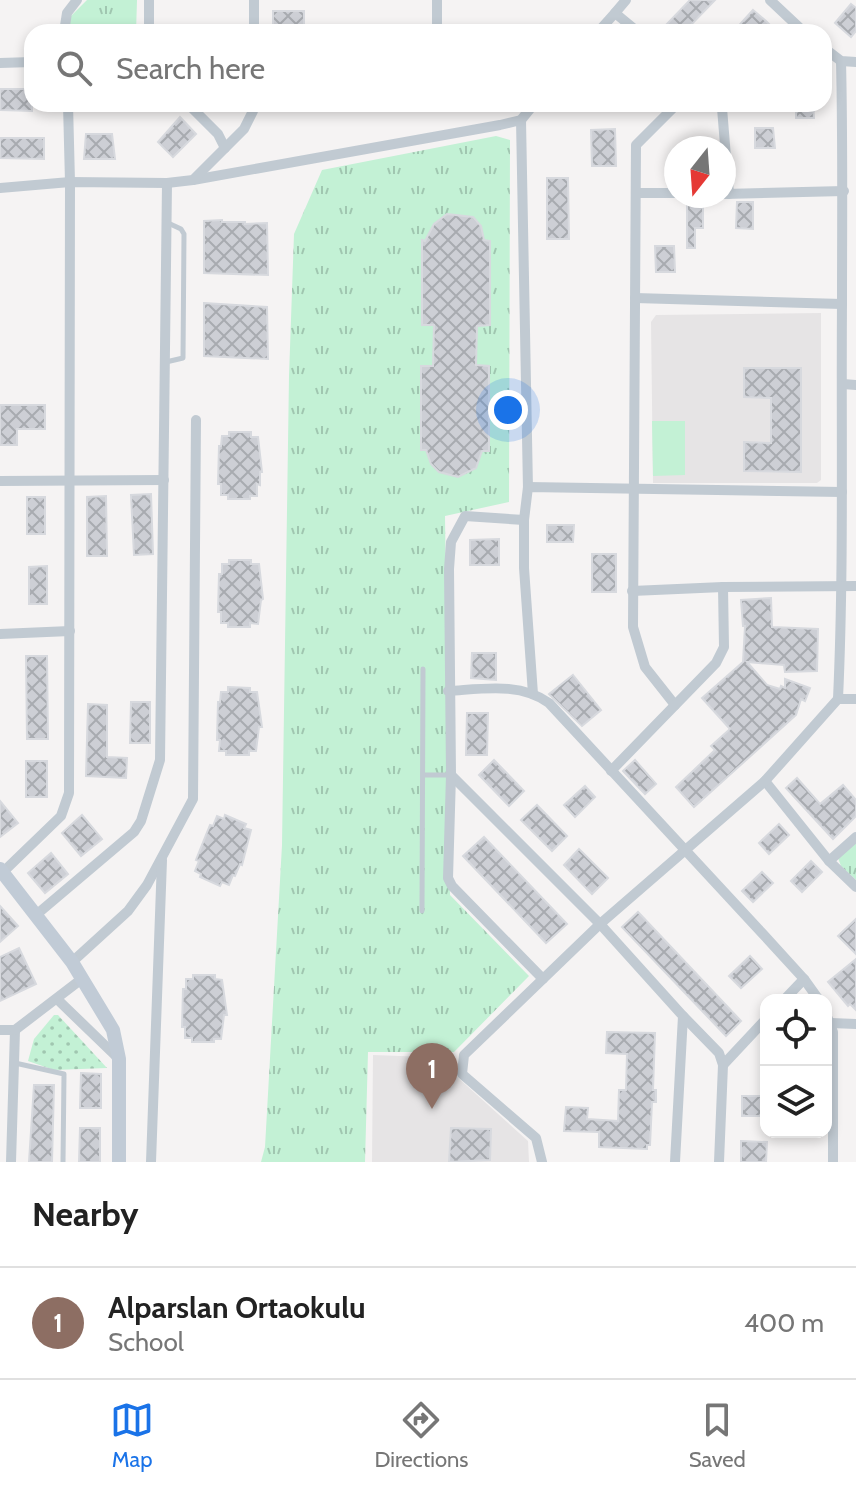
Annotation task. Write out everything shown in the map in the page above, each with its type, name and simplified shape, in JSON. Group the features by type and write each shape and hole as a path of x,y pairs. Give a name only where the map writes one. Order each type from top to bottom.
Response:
{"street":[{"path":"65,24 67,13 77,0"},
{"path":"149,0 149,24"},
{"path":"254,0 254,24"},
{"path":"437,0 437,24"},
{"path":"605,24 626,0"},
{"path":"770,0 796,24"},
{"path":"615,13 628,24"},
{"path":"832,54 841,61 856,62"},
{"path":"542,1162 536,1138 462,1074 464,1055 600,924 765,781 838,699 843,586 844,191 850,168 841,61"},
{"path":"0,63 24,62"},
{"path":"68,112 69,793 66,808 1,872 72,962 113,1030 119,1059 119,1162"},
{"path":"196,112 218,134 225,148"},
{"path":"193,180 244,129 252,112"},
{"path":"528,112 521,120 528,489 524,520 524,568 533,694"},
{"path":"669,112 636,145 632,591 633,627 645,667 675,705"},
{"path":"722,112 725,136"},
{"path":"0,188 70,182 167,183 193,180 521,120"},
{"path":"36,915 134,832 141,821 160,760 167,183"},
{"path":"736,194 844,191"},
{"path":"637,193 664,193"},
{"path":"635,298 842,304"},
{"path":"843,384 856,385"},
{"path":"72,962 128,911 147,885 193,799 196,420"},
{"path":"0,481 164,480"},
{"path":"528,489 634,487 842,492"},
{"path":"524,520 465,516 451,542 448,878 452,886 543,979"},
{"path":"632,591 856,586"},
{"path":"611,771 716,663 724,647 723,587"},
{"path":"0,634 70,631"},
{"path":"448,691 504,688 533,694 549,703 815,994"},
{"path":"838,699 856,699"},
{"path":"451,775 600,924 719,1053 723,1065 719,1162"},
{"path":"765,781 829,861 856,887"},
{"path":"829,861 856,837"},
{"path":"151,1162 163,853"},
{"path":"0,1030 15,1030 83,978"},
{"path":"790,994 804,979"},
{"path":"58,1000 119,1059"},
{"path":"675,1162 683,1016"},
{"path":"832,1020 856,1024"},
{"path":"723,1065 760,1025"},
{"path":"11,1162 15,1030"},
{"path":"832,1038 833,1162"}],"lane":[{"path":"165,362 183,358 184,234 167,222"},
{"path":"422,911 423,669"},
{"path":"423,775 451,775"},
{"path":"14,1062 64,1074 63,1162"}],"shaded area":[{"path":"821,313 821,480 817,483 653,483 651,322 656,315"},
{"path":"373,1055 455,1058 456,1076 528,1141 529,1162 372,1162"}],"green space":[{"path":"87,0 137,0 136,24 69,24 70,17"},
{"path":"496,136 510,140 509,502 445,516 450,895 529,976 454,1052 368,1052 365,1162 261,1162 265,1147 282,845 294,234 322,170"},
{"path":"652,421 685,421 685,475 653,476"},
{"path":"856,843 856,880 841,866 838,858"},
{"path":"54,1015 58,1015 107,1068 54,1070 28,1061 34,1039"}],"building":[{"path":"690,0 715,0 692,24 667,24"},
{"path":"851,4 856,8 856,31 851,37 835,23"},
{"path":"753,10 769,24 740,24"},
{"path":"273,11 304,11 304,24 273,24"},
{"path":"0,89 24,89 24,111 0,110"},
{"path":"796,112 814,112 814,118 796,118"},
{"path":"180,117 196,134 173,157 158,142"},
{"path":"755,128 773,128 775,148 755,148"},
{"path":"615,129 616,166 592,166 591,130"},
{"path":"86,134 112,134 115,159 84,159"},
{"path":"0,138 44,138 44,159 0,158"},
{"path":"547,178 568,178 569,239 547,239"},
{"path":"737,202 753,202 753,229 736,228"},
{"path":"687,208 703,208 703,228 695,228 695,248 687,248"},
{"path":"447,214 473,217 481,226 484,240 490,241 490,325 477,326 476,365 489,366 489,451 482,451 476,468 458,477 439,472 431,464 426,450 421,450 421,366 433,366 434,325 422,325 422,240 425,241 434,224"},
{"path":"204,221 245,224 267,223 268,275 204,273"},
{"path":"655,246 674,246 675,272 656,272"},
{"path":"204,303 267,307 268,359 204,356"},
{"path":"744,368 801,368 801,472 744,471 744,442 771,443 771,398 744,397"},
{"path":"0,405 45,405 45,429 17,429 17,445 0,445"},
{"path":"229,432 251,432 251,437 258,437 262,472 260,485 257,484 257,496 250,496 250,499 228,499 228,495 221,495 221,484 218,484 219,446 222,436 229,436"},
{"path":"151,494 153,554 134,555 131,495"},
{"path":"106,496 107,556 87,556 87,497"},
{"path":"27,497 45,497 45,534 27,534"},
{"path":"547,525 574,525 573,542 547,542"},
{"path":"499,539 499,565 470,565 470,540"},
{"path":"592,554 616,554 616,592 592,592"},
{"path":"229,560 251,560 251,564 259,564 263,599 258,624 228,627 228,623 221,623 221,612 218,612 219,574 222,574 222,564 229,564"},
{"path":"47,566 47,604 29,604 29,567"},
{"path":"771,598 772,627 818,629 817,671 785,672 784,665 747,662 767,685 785,688 785,679 810,688 805,701 801,699 796,715 694,807 676,787 715,750 711,746 730,729 702,698 743,662 745,626 741,600"},
{"path":"472,653 496,653 496,680 471,678"},
{"path":"26,656 47,656 48,739 27,739"},
{"path":"573,675 601,710 582,726 549,694"},
{"path":"228,687 250,688 250,692 257,692 262,727 259,727 256,751 249,751 249,755 226,755 226,751 219,751 218,702 221,692 228,692"},
{"path":"131,702 150,702 150,743 130,743"},
{"path":"88,704 107,705 107,757 127,758 126,778 86,776"},
{"path":"467,713 488,713 487,755 466,755"},
{"path":"494,760 524,791 509,806 479,775"},
{"path":"635,760 656,784 645,794 623,771"},
{"path":"26,761 47,761 47,797 26,797"},
{"path":"797,778 820,804 843,785 856,800 856,816 833,839 786,788"},
{"path":"585,786 595,797 575,817 564,805"},
{"path":"0,801 18,823 0,837"},
{"path":"537,805 567,836 552,851 521,820"},
{"path":"82,815 102,839 81,856 62,833"},
{"path":"225,815 246,824 244,828 251,830 242,865 229,885 222,882 220,886 200,877 201,874 195,871 199,861 196,860 210,825 213,826 217,816 224,819"},
{"path":"779,824 789,835 769,854 759,843"},
{"path":"484,837 567,924 546,943 463,856"},
{"path":"579,849 608,878 592,894 564,865"},
{"path":"51,853 68,874 45,893 28,873"},
{"path":"811,861 822,872 802,892 791,881"},
{"path":"762,872 773,883 753,902 742,891"},
{"path":"0,906 18,926 0,942"},
{"path":"638,912 741,1021 726,1036 622,927"},
{"path":"856,919 856,954 838,936"},
{"path":"19,948 36,984 0,1001 0,957"},
{"path":"750,956 762,969 741,988 729,976"},
{"path":"856,959 856,1010 850,1004 848,1006 828,982"},
{"path":"193,975 215,975 215,979 222,980 227,1015 224,1015 221,1039 214,1039 214,1042 192,1042 192,1038 185,1038 185,1027 182,1027 183,989 186,989 186,979 193,979"},
{"path":"607,1032 655,1033 653,1090 656,1090 656,1102 652,1102 650,1145 647,1149 599,1147 599,1132 564,1131 566,1107 588,1108 587,1119 618,1121 619,1090 626,1090 627,1054 606,1053"},
{"path":"81,1073 101,1074 101,1108 80,1108"},
{"path":"34,1085 54,1085 52,1162 29,1162"},
{"path":"742,1096 760,1096 760,1116 742,1116"},
{"path":"80,1128 100,1128 100,1162 79,1162"},
{"path":"451,1128 491,1129 490,1160 449,1162"},
{"path":"741,1141 767,1142 766,1162 741,1162"}],"place":[{"name":"Alparslan Ortaokulu","path":"432,1109"}]}
